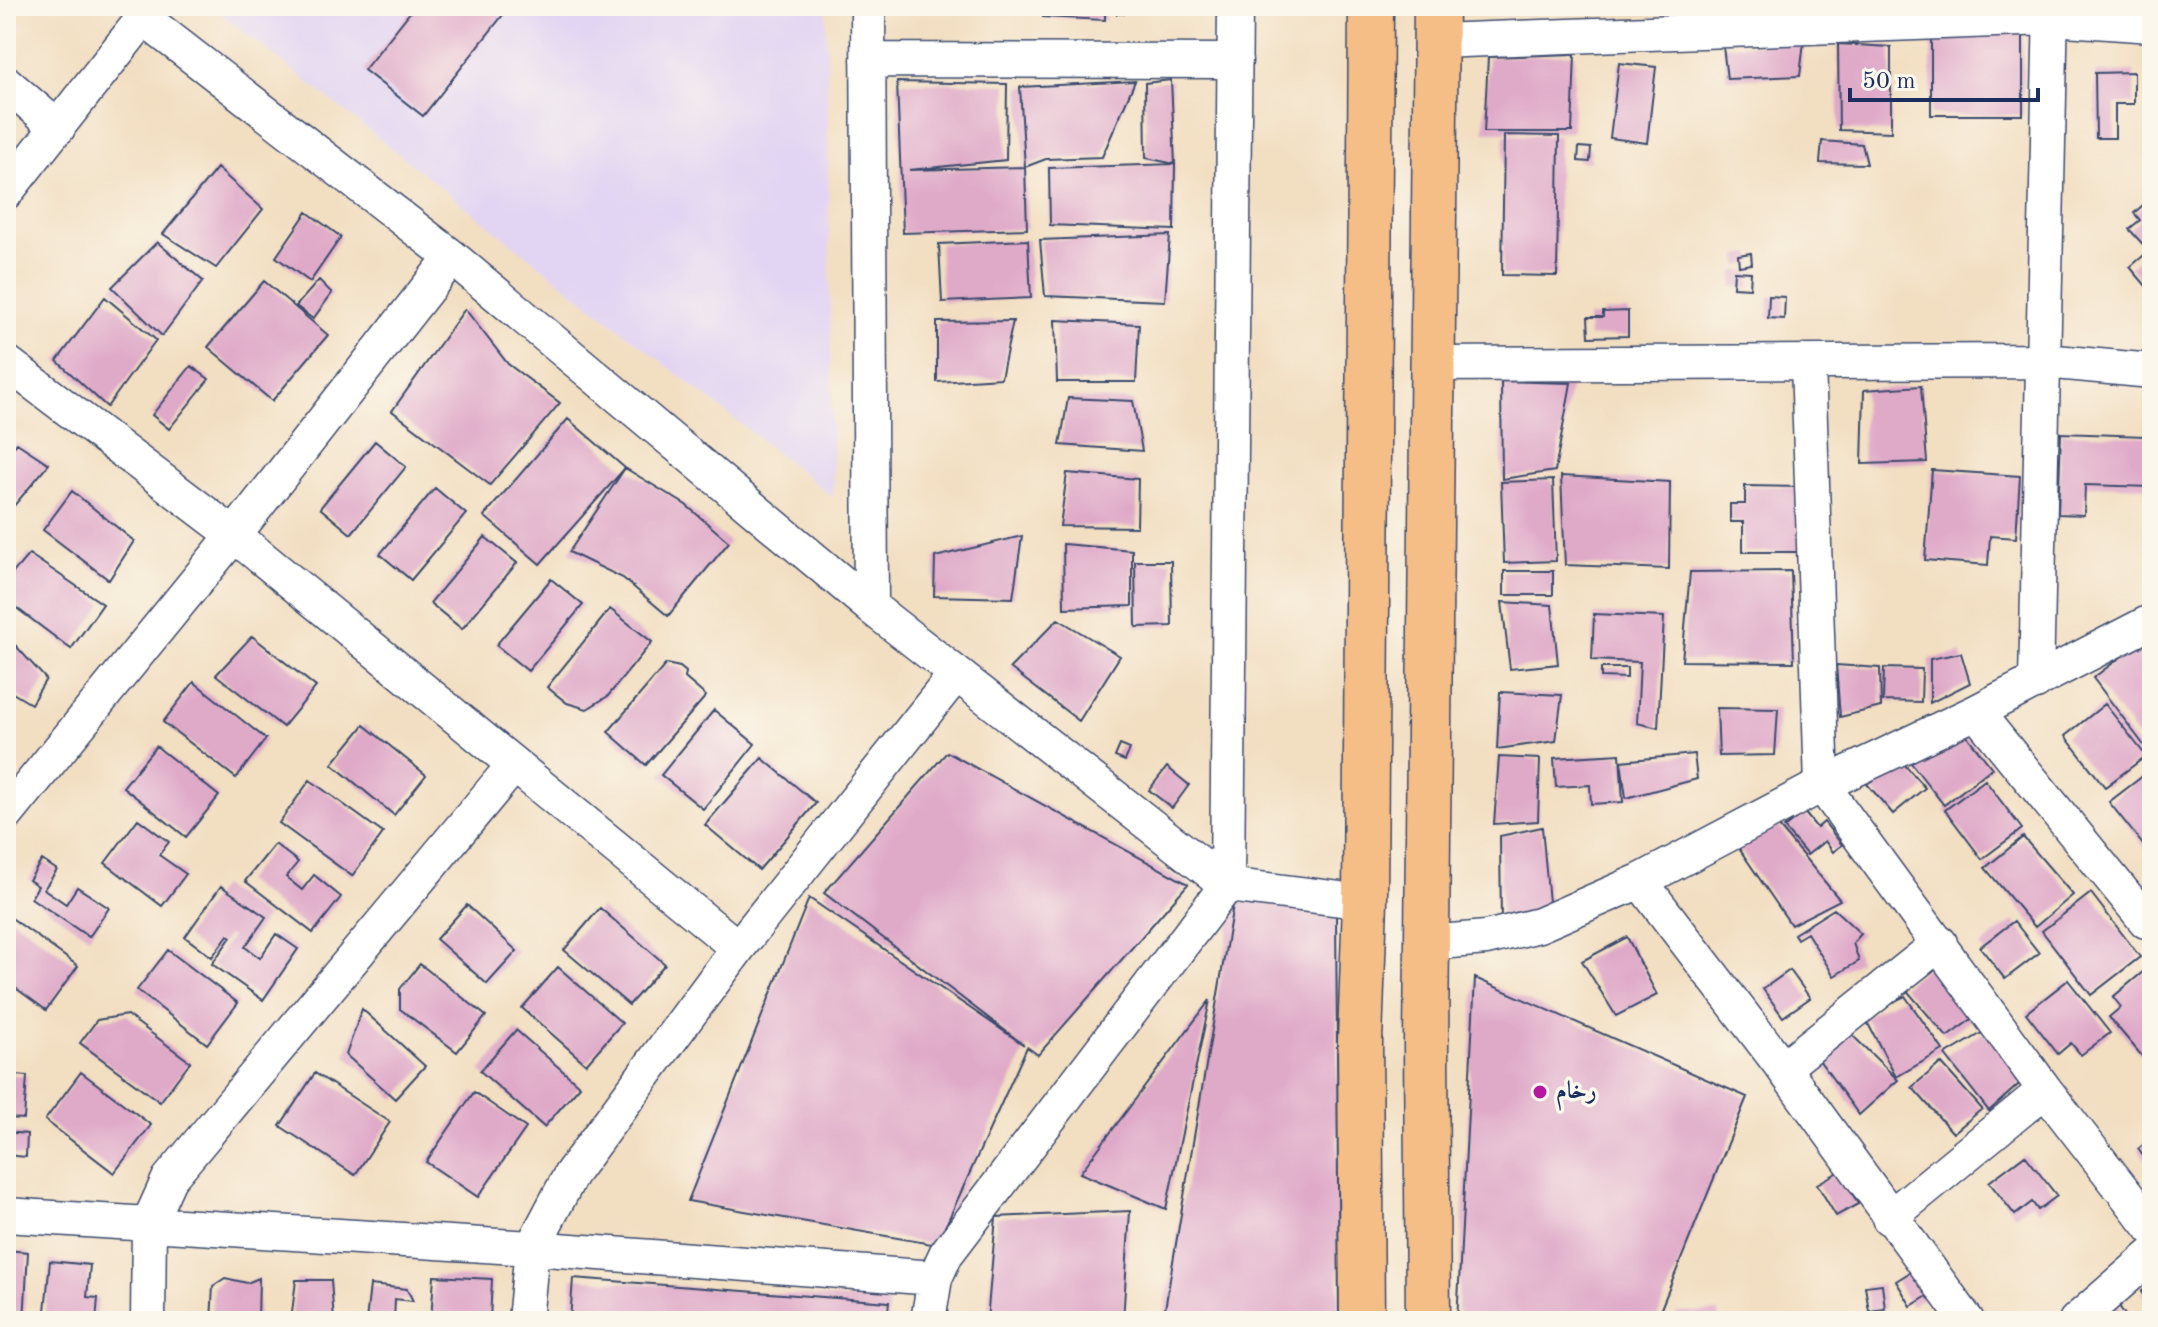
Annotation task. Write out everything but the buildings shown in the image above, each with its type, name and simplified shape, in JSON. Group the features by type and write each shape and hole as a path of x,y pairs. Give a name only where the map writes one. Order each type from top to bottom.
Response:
{"main road":[{"path":"1362,1321 1360,1041 1365,902 1371,6"},
{"path":"1428,1321 1428,943 1437,23"}],"street":[{"path":"868,6 871,607"},
{"path":"928,1321 935,1278 946,1254 1227,885 1235,6"},
{"path":"6,192 148,12 452,257 871,607 1227,885 1365,902"},
{"path":"2036,682 2051,12"},
{"path":"1437,23 2051,12 2152,25"},
{"path":"868,60 1235,61"},
{"path":"6,83 58,128"},
{"path":"6,815 234,535 452,257"},
{"path":"1433,364 2045,361 2152,371"},
{"path":"6,362 234,535 738,948"},
{"path":"1808,363 1816,701 1822,785 2045,1090 2152,1228"},
{"path":"1428,943 1486,938 1539,925 1640,881 1822,785 1976,712 2152,621"},
{"path":"525,1321 532,1248 571,1174 738,948 956,674"},
{"path":"1976,712 2150,922"},
{"path":"148,1321 149,1223 169,1179 514,765"},
{"path":"1640,881 1783,1068 1889,1218 1967,1321"},
{"path":"1783,1068 1940,943"},
{"path":"1889,1218 2045,1090"},
{"path":"6,1215 532,1248 935,1278"},
{"path":"2076,1321 2152,1255"}],"shaded area":[{"path":"826,6 833,497 214,8"}],"place":[{"name":"رخام","path":"1540,1092"}]}
